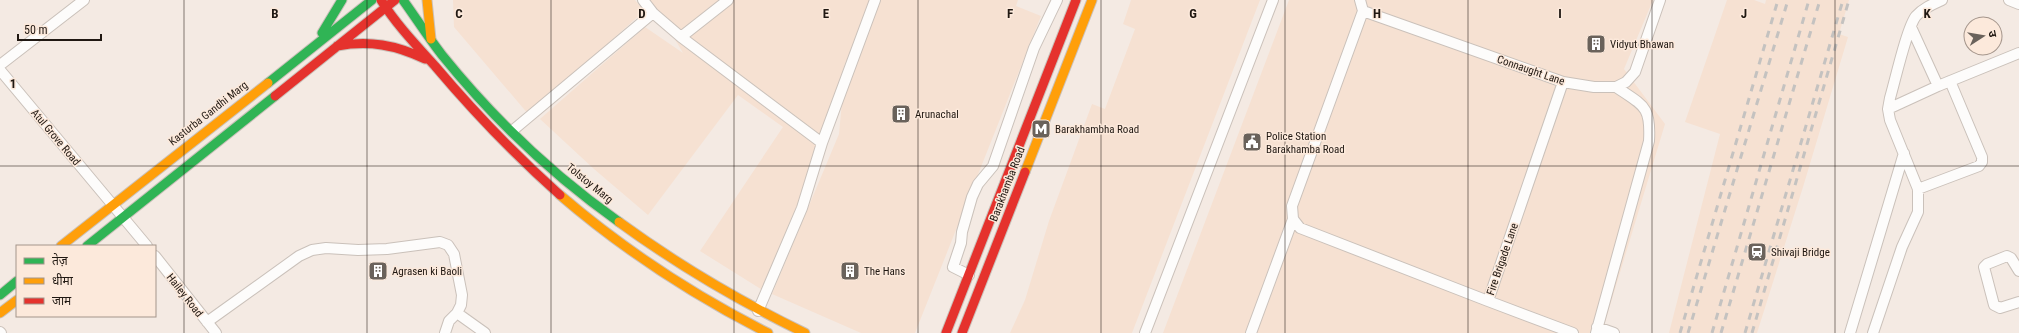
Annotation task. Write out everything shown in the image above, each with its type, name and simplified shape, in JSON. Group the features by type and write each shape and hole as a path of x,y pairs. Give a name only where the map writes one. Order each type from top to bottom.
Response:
{"main road":[{"path":"315,43 338,9 342,0"},
{"name":"Kasturba Gandhi Marg","path":"62,245 315,43 372,0"},
{"path":"88,245 335,47 383,3 395,0"},
{"name":"Tolstoy Marg","path":"403,0 446,60 512,131 564,178 628,229 690,272 758,312 805,333"},
{"path":"427,0 431,40"},
{"name":"Barakhamba Road","path":"946,333 1013,157 1076,0"},
{"name":"Barakhamba Road","path":"962,333 1092,0"},
{"path":"383,3 431,62 492,131 553,188 615,239 674,281 751,329 768,333"},
{"path":"335,47 358,42 384,44 408,50 431,62"},
{"path":"0,295 16,282"},
{"path":"0,313 16,301"},
{"path":"967,323 971,333"}],"street":[{"path":"0,65 84,0"},
{"path":"643,0 653,13 681,36 822,143"},
{"path":"681,36 728,0"},
{"path":"758,312 802,208 822,143 875,0"},
{"path":"969,275 953,267 961,243 962,232 972,198 978,184 993,166 1034,48 1057,0"},
{"path":"1145,333 1274,0"},
{"path":"1251,333 1293,219 1292,206 1363,11 1360,0"},
{"path":"1614,333 1597,330 1649,141 1650,121 1644,106 1616,87 1626,82 1635,72 1660,0"},
{"path":"1874,333 1902,247 1918,212 1918,189 1890,120 1888,109 1910,27 1916,16 1921,11 1942,0"},
{"path":"2009,0 2019,4"},
{"name":"Connaught Lane","path":"1363,11 1563,82 1594,87 1616,87"},
{"path":"512,131 653,13"},
{"path":"1910,27 1938,86"},
{"path":"1888,109 1938,86 2019,53"},
{"name":"Atul Grove Road","path":"0,70 124,217"},
{"path":"1918,189 1979,166 1982,162 1982,157 1950,81"},
{"name":"Fire Brigade Lane","path":"1293,219 1300,228 1488,301 1563,82"},
{"path":"1850,333 1904,153"},
{"path":"124,217 146,245"},
{"path":"207,322 298,256 312,250 326,248 358,250 387,249 440,242 448,245 454,254 462,296 461,305 457,313 449,321 445,333"},
{"path":"2019,271 2011,258 2007,256 1987,264 1984,267 1994,305 2000,308 2019,302"},
{"name":"Hailey Road","path":"156,257 216,333"},
{"path":"1488,301 1573,333"},
{"path":"457,313 485,333"}],"shaded area":[{"path":"453,0 635,0 644,11 529,115 454,27"},
{"path":"647,0 1018,0 1016,6 1041,16 915,333 861,333 772,294 839,134 846,60 819,149 764,291 700,251 783,127 738,95 648,215 594,169 540,119 645,27 683,53 659,12"},
{"path":"1131,0 1260,0 1132,333 1010,333 1025,300 1049,221 1092,104 1105,109 1135,29 1123,24"},
{"path":"1289,0 1653,0 1624,69 1665,124 1602,332 1606,333 1163,333"},
{"path":"1727,0 1754,0 1765,4 1766,0 1849,0 1839,34 1848,37 1757,333 1669,333 1720,134 1685,122"}],"railway":[{"path":"1680,333 1778,0"},
{"path":"1688,333 1788,0"},
{"path":"1712,333 1809,0"},
{"path":"1721,333 1820,0"},
{"path":"1745,333 1843,0"},
{"path":"1752,333 1849,0"}],"traffic: fast":[{"path":"322,33 342,0"},
{"path":"268,83 372,0"},
{"path":"403,0 442,55 461,78 503,123 571,185 619,222"},
{"path":"88,245 275,96"},
{"path":"0,295 16,282"}],"traffic: slow":[{"path":"427,0 431,39"},
{"path":"1025,172 1092,0"},
{"path":"62,245 268,83"},
{"path":"560,195 634,253 686,287 768,333"},
{"path":"619,222 709,282 805,333"},
{"path":"0,313 16,301"}],"traffic: jam":[{"path":"381,0 406,34 465,100 511,149 560,195"},
{"path":"275,96 395,0"},
{"path":"946,333 1076,0"},
{"path":"337,46 349,44 382,45 404,50 425,59"},
{"path":"962,333 1025,172"}],"place":[{"name":"Vidyut Bhawan","path":"1596,44"},
{"name":"Arunachal","path":"901,114"},
{"name":"Barakhambha Road","path":"1041,129"},
{"name":"Police Station Barakhamba Road","path":"1252,142"},
{"name":"Shivaji Bridge","path":"1757,252"},
{"name":"Agrasen ki Baoli","path":"378,271"},
{"name":"The Hans","path":"850,271"}]}
